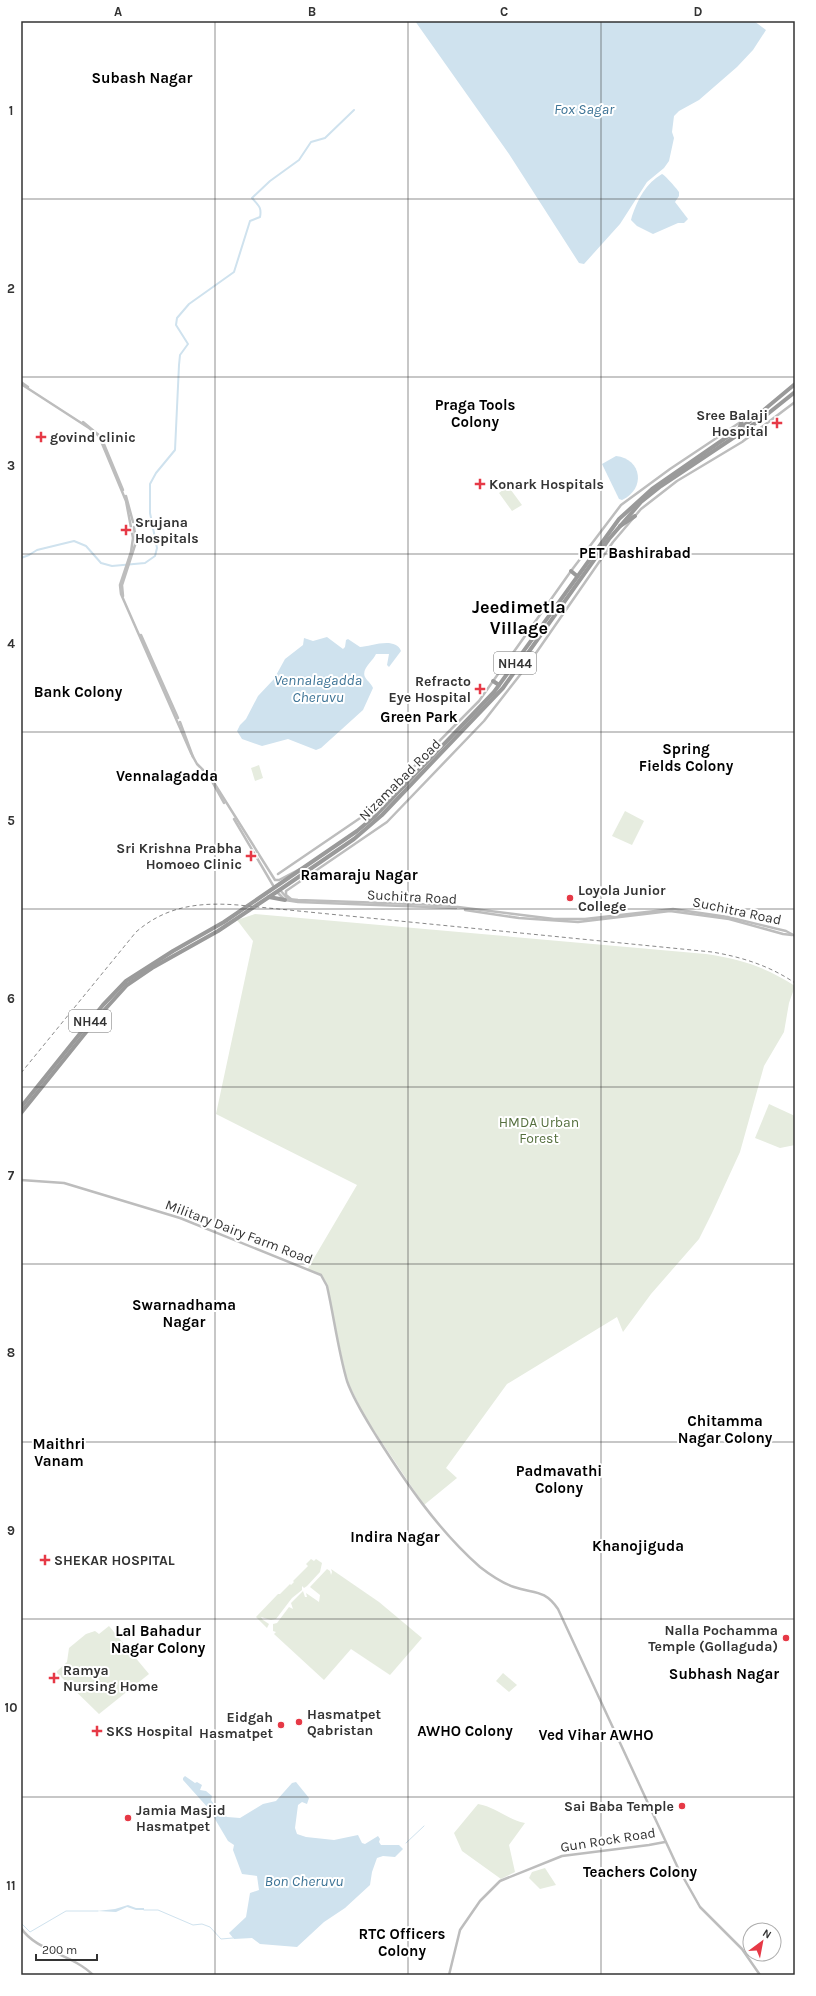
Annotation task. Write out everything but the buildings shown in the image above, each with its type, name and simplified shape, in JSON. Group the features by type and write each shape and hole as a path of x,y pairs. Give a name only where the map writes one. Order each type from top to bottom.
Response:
{"highway":[{"name":"Nizamabad Road","path":"21,1113 41,1085 115,991 133,975 240,916 268,897 303,868 310,866 367,823 447,745 499,685 577,576 641,502 714,445 739,429 795,384"},
{"name":"Nizamabad Road","path":"148,968 224,922 370,827 503,688 615,524 635,503 698,453 714,445 788,399 795,392"},
{"path":"784,394 788,399"},
{"path":"739,429 742,421"},
{"path":"618,527 635,516"},
{"path":"571,571 577,576"},
{"path":"520,664 526,667"},
{"path":"493,681 499,685"},
{"path":"396,785 404,786"},
{"path":"367,823 375,807"},
{"path":"268,897 286,900"},
{"name":"Nizamabad Road","path":"21,1107 41,1085"}],"main road":[{"path":"21,383 98,435 123,492 134,542 130,559 120,587 123,599 193,757 208,776 264,864 277,881 296,870 303,868"},
{"name":"Nizamabad Road","path":"291,899 286,895 286,891 387,822 495,709 526,667 577,591 618,536 641,509 677,480 703,467 742,442 795,402"},
{"name":"Nizamabad Road","path":"714,445 751,415"},
{"name":"Nizamabad Road","path":"278,874 375,807 474,706 614,512 625,502 698,453"},
{"path":"208,776 277,888 286,900"},
{"path":"277,888 285,897 291,899"},
{"name":"Suchitra Road","path":"291,899 442,905 533,920 578,922 653,911 670,911 729,919 783,934 794,935"},
{"name":"Suchitra Road","path":"286,900 312,903 434,906 504,915"},
{"name":"Military Dairy Farm Road","path":"21,1180 64,1183 180,1218 321,1275 327,1288 347,1380 365,1418 412,1490 444,1530 469,1557 486,1571 513,1587 543,1594 551,1599 558,1609 666,1842 700,1907 742,1949 760,1975"},
{"name":"Gun Rock Road","path":"448,1975 456,1942 463,1926 480,1901 500,1881 562,1856 666,1842"},
{"path":"21,1928 34,1942 77,1962 93,1975"}],"green space":[{"path":"508,486 522,505 512,511 499,493"},
{"path":"259,765 263,778 255,781 251,768"},
{"path":"625,811 644,821 632,845 612,836"},
{"name":"HMDA Urban Forest","path":"255,914 706,954 742,961 763,969 795,986 789,1003 784,1032 764,1066 740,1152 699,1239 651,1294 623,1332 617,1317 507,1384 446,1468 457,1478 424,1505 365,1417 347,1380 325,1280 320,1274 307,1270 357,1185 216,1114 253,941 237,920"},
{"path":"769,1104 795,1116 795,1145 780,1148 755,1138"},
{"path":"311,1559 314,1561 316,1559 322,1563 320,1572 307,1586 304,1588 302,1586 302,1590 292,1598 276,1619 271,1620 261,1617 269,1624 267,1628 256,1617 278,1594 294,1582 293,1581 308,1566 306,1564"},
{"path":"327,1569 330,1571 331,1575 331,1569 379,1602 422,1638 390,1675 351,1649 324,1680 274,1634 276,1632 273,1631 273,1624 277,1623 289,1607 293,1609 291,1603 303,1591 305,1597 307,1597 306,1593 319,1602 320,1595 310,1587"},
{"path":"109,1626 149,1674 99,1714 56,1672 67,1662 69,1648 86,1634 95,1631 99,1634"},
{"path":"503,1673 517,1685 509,1692 496,1681"},
{"path":"478,1804 525,1823 509,1845 515,1872 501,1879 462,1851 454,1833"},
{"path":"545,1868 556,1885 540,1889 529,1878 532,1872"}],"water":[{"name":"Fox Sagar","path":"415,21 754,21 766,30 753,50 737,67 699,100 679,111 674,116 672,132 674,138 669,161 664,168 647,182 620,224 584,264 579,263 509,154"},
{"path":"662,174 679,192 679,196 675,202 688,219 684,223 678,223 653,234 637,226 631,220 643,192 651,182"},
{"path":"616,456 625,458 631,463 636,468 638,475 638,482 635,489 630,495 622,500 619,499 602,464"},
{"name":"Vennalagadda Cheruvu","path":"327,637 343,649 345,647 346,640 348,639 360,647 388,643 398,647 401,651 389,667 387,665 389,654 376,654 368,665 364,674 373,688 363,710 321,748 316,750 288,739 262,746 242,739 237,731 240,725 246,719 258,696 274,679 285,659 303,645 304,638 313,641"},
{"name":"Bon Cheruvu","path":"185,1776 195,1783 197,1782 202,1785 200,1790 206,1791 212,1796 211,1800 218,1810 227,1817 240,1818 263,1804 276,1801 292,1783 296,1782 309,1798 307,1804 302,1802 298,1805 295,1828 297,1834 306,1837 334,1840 358,1835 362,1843 365,1844 378,1836 381,1845 399,1845 403,1849 395,1857 383,1856 377,1858 372,1872 370,1885 345,1908 324,1922 297,1947 260,1944 252,1938 234,1939 229,1933 246,1917 250,1893 259,1890 257,1876 242,1874 233,1850 234,1845 228,1841 209,1809 183,1780"},
{"path":"128,1905 136,1908 144,1908 144,1910 136,1910 127,1907 116,1912 97,1911 115,1909"}],"waterway":[{"path":"21,558 37,550 74,541 86,546 101,563 112,566 145,563 155,556 157,548 150,513 150,484 156,473 175,450 180,355 188,344 176,325 177,318 189,304 234,272 250,221 260,217 260,208 252,198 270,181 299,160 311,142 325,138 354,110"},
{"path":"406,1843 424,1826"},
{"path":"144,1910 158,1910 193,1925 202,1924 210,1927 221,1939 233,1938"},
{"path":"21,1923 30,1932 66,1911 98,1911"}],"railway":[{"path":"21,1073 136,932 159,916 171,911 196,905 238,905 712,952 766,967 795,983"}],"place":[{"name":"Sree Balaji Hospital","path":"777,423"},
{"name":"govind clinic","path":"41,437"},
{"name":"Konark Hospitals","path":"480,484"},
{"name":"Srujana Hospitals","path":"126,530"},
{"name":"Refracto Eye Hospital","path":"480,689"},
{"name":"Sri Krishna Prabha Homoeo Clinic","path":"251,856"},
{"name":"Loyola Junior College","path":"570,898"},
{"name":"SHEKAR HOSPITAL","path":"45,1560"},
{"name":"Nalla Pochamma Temple (Gollaguda)","path":"786,1638"},
{"name":"Ramya Nursing Home","path":"54,1678"},
{"name":"Hasmatpet Qabristan","path":"299,1722"},
{"name":"Eidgah Hasmatpet","path":"281,1725"},
{"name":"SKS Hospital","path":"97,1731"},
{"name":"Sai Baba Temple","path":"682,1806"},
{"name":"Jamia Masjid Hasmatpet","path":"128,1818"}],"district":[{"name":"Subash Nagar","path":"142,78"},
{"name":"Praga Tools Colony","path":"475,414"},
{"name":"PET Bashirabad","path":"635,553"},
{"name":"Jeedimetla Village","path":"519,617"},
{"name":"Bank Colony","path":"78,692"},
{"name":"Green Park","path":"419,717"},
{"name":"Spring Fields Colony","path":"686,758"},
{"name":"Vennalagadda","path":"167,776"},
{"name":"Ramaraju Nagar","path":"359,875"},
{"name":"Swarnadhama Nagar","path":"184,1314"},
{"name":"Chitamma Nagar Colony","path":"725,1430"},
{"name":"Maithri Vanam","path":"59,1452"},
{"name":"Padmavathi Colony","path":"559,1480"},
{"name":"Indira Nagar","path":"395,1537"},
{"name":"Khanojiguda","path":"638,1546"},
{"name":"Lal Bahadur Nagar Colony","path":"158,1640"},
{"name":"Subhash Nagar","path":"724,1674"},
{"name":"AWHO Colony","path":"465,1731"},
{"name":"Ved Vihar AWHO","path":"596,1735"},
{"name":"Teachers Colony","path":"640,1872"},
{"name":"RTC Officers Colony","path":"402,1942"}]}
